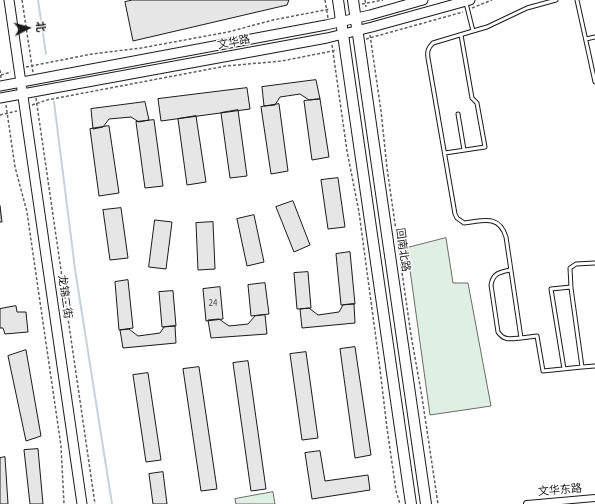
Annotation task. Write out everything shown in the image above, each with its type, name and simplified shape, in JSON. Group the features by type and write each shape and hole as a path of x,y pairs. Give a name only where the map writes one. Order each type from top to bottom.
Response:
{"main road":[{"path":"338,0 411,504"},
{"name":"回南北路","path":"353,0 426,504"}],"street":[{"name":"龙锦二街","path":"9,0 82,504"},
{"name":"文华路","path":"0,86 356,18 423,0"},
{"name":"文华路","path":"0,98 358,31 468,4"},
{"name":"文华东路","path":"527,504 595,498"}],"lane":[{"path":"521,338 504,229 496,222 490,220 464,223 456,214 427,52 429,46 433,43 487,27 527,8 556,0"},
{"path":"577,0 595,82"},
{"path":"468,4 473,31"},
{"path":"445,153 485,147 477,103 472,98 461,35"},
{"path":"586,39 595,37"},
{"path":"458,114 464,150"},
{"path":"582,367 571,287 570,268 576,264 595,263"},
{"path":"510,270 496,274 492,278 491,285 498,332 501,337 504,339 537,336 543,371 595,366"},
{"path":"564,369 551,290 571,287"}],"path":[{"path":"22,0 31,62"},
{"path":"325,0 326,7"},
{"path":"373,2 383,0"},
{"path":"379,35 468,4 492,0"},
{"path":"34,65 228,32 273,20 318,11"},
{"path":"372,46 382,116 387,168 438,504"},
{"path":"39,102 226,66 282,61 324,53"},
{"path":"333,54 347,151 359,212 387,428 396,491 400,504"},
{"path":"38,111 95,504"},
{"path":"7,116 15,167 27,212 61,446 64,504"}],"green space":[{"path":"446,238 453,283 468,283 491,406 430,415 407,248"},
{"path":"273,492 275,504 236,504 235,499"}],"building":[{"path":"133,0 289,0 287,5 133,41 125,2"},
{"path":"316,80 320,99 309,100 300,94 280,97 275,105 264,106 262,87"},
{"path":"247,88 250,109 161,121 158,99"},
{"path":"320,99 329,157 312,160 304,101"},
{"path":"145,102 149,120 139,122 131,117 109,119 103,127 93,129 91,109"},
{"path":"279,104 288,171 271,174 261,107"},
{"path":"238,110 247,176 230,178 221,113"},
{"path":"196,116 206,182 187,185 178,119"},
{"path":"154,120 163,186 145,188 136,122"},
{"path":"109,126 119,193 99,196 90,129"},
{"path":"338,178 345,227 328,229 321,180"},
{"path":"293,201 310,245 294,252 276,207"},
{"path":"0,206 2,222 0,222"},
{"path":"121,208 128,258 110,260 103,210"},
{"path":"254,215 264,262 247,266 237,219"},
{"path":"155,220 172,222 166,269 149,267"},
{"path":"213,222 215,269 198,270 196,223"},
{"path":"350,252 355,304 341,305 336,254"},
{"path":"308,272 311,308 297,309 294,273"},
{"path":"128,280 133,328 119,330 115,282"},
{"path":"265,283 269,314 251,316 248,285"},
{"path":"220,287 223,319 206,321 203,289"},
{"path":"173,291 176,326 162,327 159,292"},
{"path":"354,304 355,323 302,328 300,309 309,308 318,315 339,312 343,305"},
{"path":"16,306 17,312 26,312 28,332 5,334 3,328 0,328 0,309"},
{"path":"265,315 267,334 211,338 208,320 219,319 229,326 248,324 255,316"},
{"path":"175,326 176,343 123,348 120,330 129,329 138,336 160,333 164,327"},
{"path":"355,347 371,455 355,458 340,349"},
{"path":"26,350 41,436 26,441 8,356"},
{"path":"306,352 318,438 302,440 290,354"},
{"path":"248,361 266,489 251,491 233,363"},
{"path":"199,367 217,489 201,491 183,369"},
{"path":"148,373 161,460 146,462 133,375"},
{"path":"38,449 43,504 30,504 24,450"},
{"path":"320,451 325,481 368,475 370,490 312,499 305,453"},
{"path":"5,457 8,504 0,504 0,458"},
{"path":"163,472 167,504 153,504 149,474"}],"waterway":[{"path":"38,0 46,54"},
{"path":"54,102 75,269 112,504"}]}
